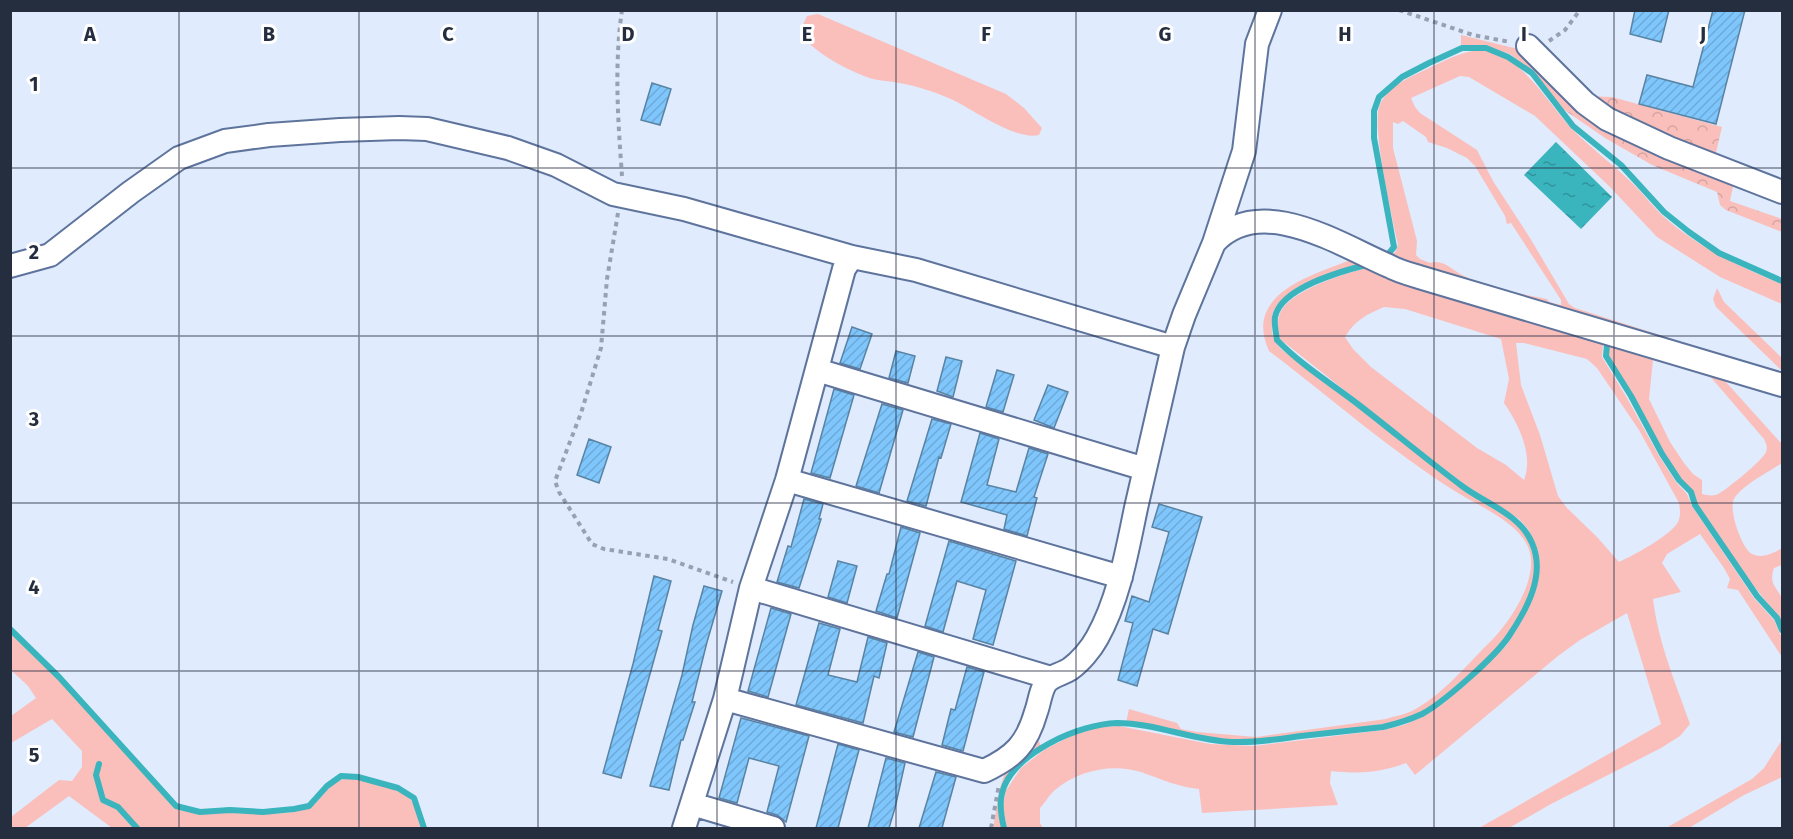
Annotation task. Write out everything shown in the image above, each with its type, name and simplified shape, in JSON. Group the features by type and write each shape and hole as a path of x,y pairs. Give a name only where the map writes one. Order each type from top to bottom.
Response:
{"street":[{"path":"725,699 984,771 1007,759 1027,739 1044,685 1051,678 1069,669 1097,639 1121,577 1173,347 1214,243 1244,151 1257,44 1270,10"},
{"path":"1528,46 1585,103 1607,119 1669,148 1782,192"},
{"path":"10,266 50,255 179,158 225,141 269,135 399,128 427,129 508,148 556,165 614,194 684,209 852,257 916,270 1173,347"},
{"path":"1214,243 1222,234 1246,224 1272,221 1289,224 1316,233 1391,267 1419,277 1782,385"},
{"path":"684,828 725,699 750,588 787,480 844,269 852,257"},
{"path":"817,370 1145,469"},
{"path":"787,480 1121,577"},
{"path":"750,588 1051,678"},
{"path":"692,804 773,828"}],"path":[{"path":"622,10 617,42 622,183 607,279 601,348 581,412 555,481 559,492 592,544 604,549 668,559 750,588"},
{"path":"1399,10 1473,34 1528,46 1545,44 1557,38 1580,10"},
{"path":"991,828 998,788 1007,759"}],"green space":[{"path":"818,14 1006,94 1024,108 1042,128 1039,135 1019,134 942,95 913,86 870,78 836,63 814,48 802,36 801,29 807,16"},
{"path":"1461,35 1510,47 1510,54 1484,46 1461,46"},
{"path":"1510,47 1527,51 1572,98 1734,182 1730,201 1782,219 1782,232 1726,210 1720,205 1717,192 1652,165 1605,138 1563,109 1535,73 1510,54"},
{"path":"1482,50 1496,54 1521,70 1533,81 1572,129 1630,181 1677,228 1720,256 1782,284 1782,304 1720,277 1657,237 1609,186 1535,116 1469,77 1460,76 1411,98 1420,113 1477,150 1493,181 1569,304 1575,308 1782,374 1386,261 1396,251 1398,244 1380,153 1378,118 1382,100 1405,80 1453,57","holes":["1403,121 1426,137 1428,142 1467,158 1475,166 1505,216 1507,224 1511,223 1561,300 1561,305 1549,302 1547,299 1484,285 1439,262 1430,263 1416,255 1417,241 1393,148 1393,122 1398,124"]},
{"path":"1586,96 1612,97 1722,127 1714,161"},
{"path":"1356,258 1364,263 1314,280 1290,293 1281,301 1272,315 1272,331 1275,340 1281,349 1452,481 1517,523 1528,539 1534,559 1535,574 1529,598 1503,643 1441,700 1422,712 1399,722 1253,741 1211,739 1126,723 1129,709 1177,723 1181,729 1256,737 1386,719 1406,714 1433,698 1452,681 1495,637 1519,603 1529,577 1530,553 1526,543 1511,525 1409,460 1269,351 1263,331 1266,314 1274,300 1287,288 1304,279"},
{"path":"1366,268 1723,375 1725,381 1782,442 1782,463 1743,489 1734,499 1733,511 1737,528 1748,551 1764,556 1782,548 1782,565 1774,568 1772,579 1783,602 1782,624 1779,617 1748,579 1697,503 1693,491 1680,479 1633,395 1608,356 1609,345 1607,343 1603,345 1602,357 1659,456 1687,494 1692,506 1754,598 1774,620 1782,638 1782,657 1738,590 1727,588 1730,579 1700,534 1667,554 1662,563 1681,592 1653,599 1663,647 1690,724 1680,736 1661,748 1509,828 1479,828 1661,724 1627,613 1580,640 1558,656 1415,775 1406,763 1369,772 1331,771 1330,783 1338,805 1202,813 1199,789 1177,785 1130,769 1108,768 1074,777 1055,790 1040,808 1040,823 1043,828 1007,828 1003,808 1005,792 1021,768 1044,750 1069,737 1098,727 1119,726 1210,744 1254,746 1383,730 1404,725 1444,703 1506,646 1535,593 1539,576 1538,551 1528,529 1519,519 1467,486 1435,462 1280,339 1279,316 1292,299 1331,279","holes":["1384,307 1405,309 1501,339 1509,379 1504,403 1519,430 1526,450 1527,470 1524,480 1506,465 1477,448 1371,367 1353,349 1345,337 1349,331 1372,312","1516,343 1587,359 1597,368 1639,430 1679,503 1680,517 1674,527 1651,545 1619,562 1558,496 1540,435 1521,385","1653,360 1708,374 1764,439 1766,452 1751,468 1720,493 1702,494 1702,480 1693,474 1670,442 1649,399"]},
{"path":"1717,288 1724,302 1782,358 1782,371 1716,307 1713,299"},
{"path":"11,632 57,678 174,808 204,813 288,813 310,807 331,786 341,780 356,779 387,787 405,795 414,805 421,828 140,828 119,806 104,799 98,775 101,765 98,763 95,776 101,802 116,809 133,828 112,828 69,796 25,828 11,828 11,817 59,780 72,781 82,767 82,751 52,719 11,743 11,716 36,698 28,686 11,670"},
{"path":"1034,731 1041,746 1022,762 1006,781 999,803 1002,828 993,828 1000,788 1009,759"},
{"path":"1782,740 1782,777 1744,795 1689,828 1666,828 1752,779 1764,768"}],"water":[{"path":"1556,142 1612,197 1581,229 1524,175"}],"building":[{"path":"1635,10 1669,10 1661,42 1630,34"},
{"path":"1713,10 1745,10 1716,124 1639,104 1647,75 1693,87"},
{"path":"652,83 671,89 660,125 641,120"},
{"path":"852,327 872,334 860,369 840,363"},
{"path":"896,351 915,356 908,383 889,378"},
{"path":"946,357 962,361 953,397 937,391"},
{"path":"997,370 1014,375 1003,412 986,407"},
{"path":"1048,385 1068,392 1054,428 1034,420"},
{"path":"834,389 854,395 830,478 811,473"},
{"path":"882,404 903,410 879,493 856,486"},
{"path":"932,419 951,424 941,458 939,457 926,506 907,501"},
{"path":"980,433 999,439 987,485 1016,492 1029,448 1048,454 1034,497 1037,498 1027,536 1004,529 1007,515 961,502"},
{"path":"589,439 611,447 599,483 577,475"},
{"path":"804,499 823,504 819,519 821,519 799,588 777,582 788,546 791,547"},
{"path":"1159,504 1202,517 1168,634 1153,629 1137,686 1118,680 1133,623 1125,621 1132,596 1149,602 1169,532 1152,527"},
{"path":"901,527 920,533 897,618 876,611 887,574 889,574"},
{"path":"949,541 1016,561 993,645 973,639 986,590 957,581 943,632 925,626"},
{"path":"838,561 857,566 847,603 828,597"},
{"path":"654,576 671,581 658,630 662,631 621,778 603,773"},
{"path":"704,586 722,591 692,702 695,702 683,740 681,740 669,790 650,786 682,675"},
{"path":"771,608 791,614 768,697 748,691"},
{"path":"819,623 840,629 828,675 857,682 868,637 887,643 879,678 874,676 863,723 796,705"},
{"path":"918,652 934,657 913,737 894,732"},
{"path":"967,667 984,672 963,751 942,745 951,709 955,710"},
{"path":"741,718 809,736 786,822 777,815 767,812 779,766 749,758 737,803 719,798"},
{"path":"838,744 859,750 838,828 816,828"},
{"path":"886,758 905,763 895,808 889,828 868,828"},
{"path":"936,772 956,777 942,828 919,828"}],"waterway":[{"path":"1385,258 1394,247 1374,138 1374,111 1379,97 1402,77 1429,63 1462,48 1486,48 1508,57 1532,73 1573,126 1621,165 1664,212 1689,232 1719,253 1782,281"},
{"path":"1004,828 1001,802 1008,779 1019,765 1033,754 1067,735 1117,723 1146,726 1218,741 1251,742 1388,726 1422,714 1443,700 1493,655 1516,626 1528,603 1536,579 1536,555 1527,533 1502,510 1449,476 1306,366 1277,340 1275,317 1288,297 1328,276 1366,265"},
{"path":"1607,345 1606,356 1631,396 1662,454 1679,480 1691,492 1695,505 1757,596 1777,618 1782,630"},
{"path":"10,629 59,677 176,806 200,812 230,810 263,812 294,809 309,806 327,786 341,776 358,777 398,788 414,798 424,828"},
{"path":"99,764 96,775 103,800 118,807 137,828"}]}
